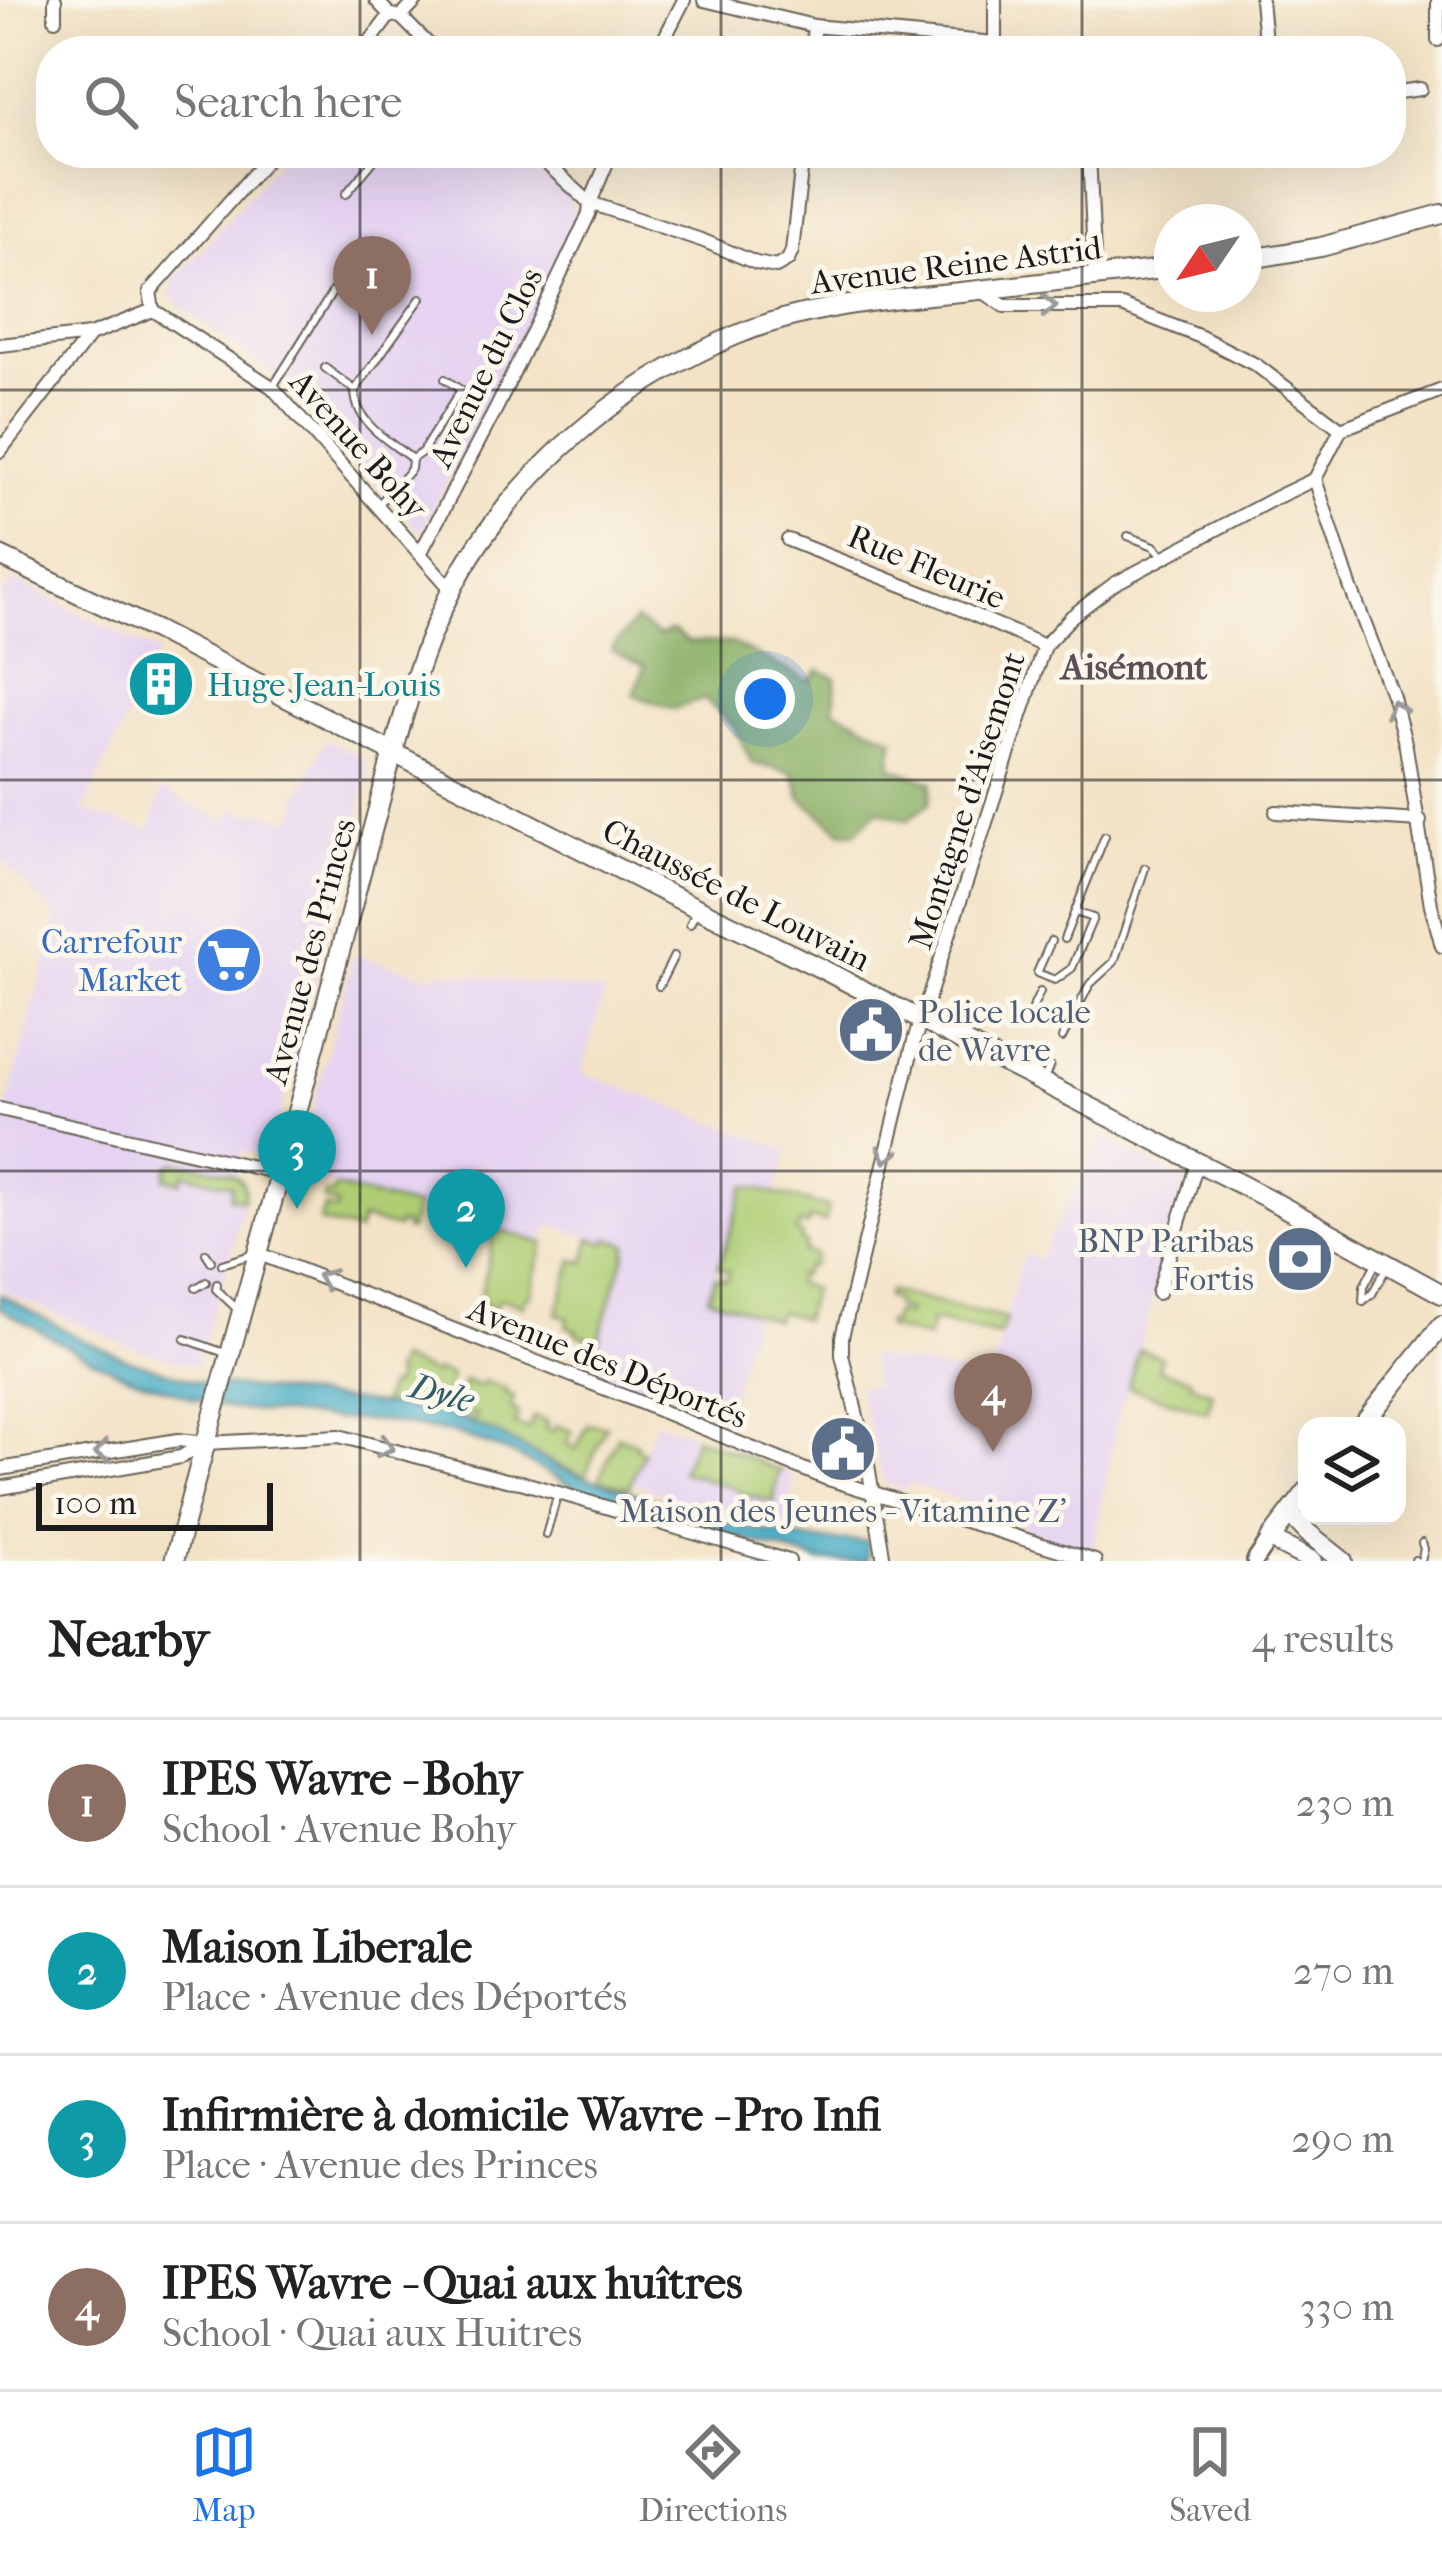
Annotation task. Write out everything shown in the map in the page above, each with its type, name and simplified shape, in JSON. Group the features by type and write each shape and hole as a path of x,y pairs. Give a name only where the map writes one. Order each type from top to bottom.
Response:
{"main road":[{"path":"1262,257 1321,247 1442,214"},
{"name":"Avenue Reine Astrid","path":"392,751 425,647 479,544 532,477 584,426 652,376 736,335 796,315 888,299 1154,270"},
{"name":"Chaussée de Louvain","path":"0,556 392,751 694,916 1046,1075 1197,1163 1442,1294"},
{"name":"Avenue des Princes","path":"174,1561 392,751"},
{"path":"1368,1417 1442,1324"},
{"path":"1298,1504 1270,1539 1312,1561"},
{"path":"1290,1514 1342,1561"}],"street":[{"path":"55,0 55,19"},
{"path":"376,0 418,36"},
{"path":"377,36 417,0"},
{"path":"666,36 684,0"},
{"path":"704,0 814,26 903,36"},
{"path":"995,0 999,36"},
{"path":"1261,0 1265,36"},
{"path":"1438,0 1438,40"},
{"path":"813,36 814,26"},
{"path":"1406,91 1420,89"},
{"path":"0,345 90,335 153,310 150,292 259,168"},
{"path":"552,168 590,202 776,267 793,251 802,168"},
{"name":"Avenue du Clos","path":"421,552 508,384 589,214 605,168"},
{"path":"1089,168 1094,276"},
{"path":"981,290 1004,306 1122,306 1256,365 1341,429"},
{"name":"Avenue Bohy","path":"153,310 272,387 452,590"},
{"path":"0,451 90,335"},
{"path":"1442,390 1341,429 1315,479 1393,698 1442,946"},
{"name":"Montagne d'Aisemont","path":"884,1561 842,1337 921,1021 1044,646 1072,616 1114,584 1315,479"},
{"name":"Rue Fleurie","path":"788,540 1044,646"},
{"path":"1276,812 1420,821"},
{"path":"0,1109 279,1172"},
{"path":"1158,1293 1197,1163"},
{"name":"Avenue des Déportés","path":"257,1253 825,1478 1096,1561"},
{"path":"0,1469 178,1440 205,1443 339,1436 558,1493 789,1561"},
{"path":"0,1488 181,1457 205,1443"},
{"path":"1256,1561 1270,1539"}],"lane":[{"path":"346,194 368,168"},
{"path":"272,387 342,277 386,245"},
{"path":"412,459 362,418 355,390 421,298"},
{"path":"326,368 355,390"},
{"path":"379,504 411,469 412,459 422,452 461,390 445,379"},
{"path":"1128,536 1154,546 1165,558"},
{"path":"1064,939 1105,836"},
{"path":"1062,1038 1090,984 1114,962 1145,868"},
{"path":"1051,941 1037,973 1055,980 1072,968 1093,918 1075,912"},
{"path":"658,986 674,956"},
{"path":"1029,1016 1040,992"},
{"path":"206,1253 211,1262"},
{"path":"222,1264 257,1253"},
{"path":"1383,1262 1372,1294 1363,1301 1364,1286 1383,1262"},
{"path":"196,1288 206,1282"},
{"path":"217,1285 240,1312"},
{"path":"185,1340 228,1354"},
{"path":"546,1534 558,1493"},
{"path":"1418,1561 1422,1543"}],"shaded area":[{"path":"272,168 540,168 567,195 577,222 510,364 420,533 289,385 180,307 169,294 176,279"},
{"path":"15,581 158,653 83,811 150,830 162,790 226,822 235,807 252,816 255,810 293,820 297,798 326,739 367,765 368,777 273,1143 257,1154 241,1152 236,1174 247,1189 196,1366 133,1348 0,1290 0,1133 57,917 0,859 0,596"},
{"path":"354,955 437,977 438,971 604,993 582,1073 789,1150 775,1194 745,1187 708,1296 754,1313 724,1424 588,1369 628,1245 606,1243 549,1224 543,1242 295,1175"},
{"path":"1103,1137 1187,1181 1116,1427 1092,1553 1022,1529 1024,1522 908,1483 905,1490 884,1483 857,1385 874,1387 869,1356 990,1379 1020,1265 1026,1254 1038,1259"},
{"path":"656,1421 794,1476 786,1528 739,1521 632,1481"}],"green space":[{"path":"635,620 658,636 672,631 688,642 731,643 810,681 818,670 836,678 834,709 894,739 891,767 932,782 930,803 908,820 878,810 855,833 841,831 802,799 794,773 752,763 735,728 705,699 673,709 634,695 645,666 611,650"},
{"path":"175,1162 233,1175 245,1189 243,1200 230,1197 232,1185 184,1173 181,1182 165,1178 168,1166"},
{"path":"745,1186 828,1207 825,1222 809,1219 796,1232 806,1243 804,1252 815,1255 812,1266 806,1266 796,1283 812,1289 803,1319 779,1311 775,1320 708,1297 715,1277 727,1279 729,1271 718,1268"},
{"path":"335,1187 416,1207 409,1231 405,1225 397,1228 362,1219 358,1232 319,1222 324,1208 336,1211 337,1205 323,1200"},
{"path":"495,1229 544,1243 530,1297 526,1296 523,1306 504,1299 497,1301 494,1310 482,1304"},
{"path":"591,1238 628,1245 598,1341 577,1334 566,1326 568,1318 557,1314 573,1260 585,1262"},
{"path":"888,1291 1006,1319 1000,1336 932,1321 927,1339 886,1328 895,1312 907,1315 908,1311 886,1298"},
{"path":"1139,1349 1162,1357 1158,1369 1191,1379 1191,1384 1213,1393 1207,1412 1128,1387"},
{"path":"398,1360 451,1376 440,1412 381,1404 388,1386 393,1386"},
{"path":"464,1381 506,1389 505,1394 514,1397 511,1409 518,1413 515,1425 529,1429 533,1417 548,1422 545,1428 553,1431 556,1425 572,1431 567,1444 576,1449 588,1424 606,1426 585,1476 474,1425 477,1416 472,1414 469,1423 454,1417"},
{"path":"618,1436 644,1452 629,1487 599,1480"},
{"path":"695,1437 782,1471 774,1502 681,1471"}],"water":[{"path":"0,1294 83,1340 199,1382 443,1412 498,1434 561,1469 734,1525 813,1540 867,1541 868,1561 820,1561 638,1510 580,1490 510,1453 456,1434 381,1421 233,1409 195,1399 79,1353 0,1308"}],"place":[{"name":"IPES Wavre - Bohy","path":"372,335"},
{"name":"Huge Jean-Louis","path":"161,684"},
{"name":"Carrefour Market","path":"229,960"},
{"name":"Police locale de Wavre","path":"871,1030"},
{"name":"Infirmière à domicile Wavre - Pro Infi","path":"297,1209"},
{"name":"BNP Paribas Fortis","path":"1300,1259"},
{"name":"Maison Liberale","path":"466,1268"},
{"name":"Maison des Jeunes - Vitamine Z'","path":"843,1449"},
{"name":"IPES Wavre - Quai aux huîtres","path":"993,1452"}],"district":[{"name":"Aisémont","path":"1134,666"}],"water label":[{"name":"Dyle","path":"442,1392"}]}
